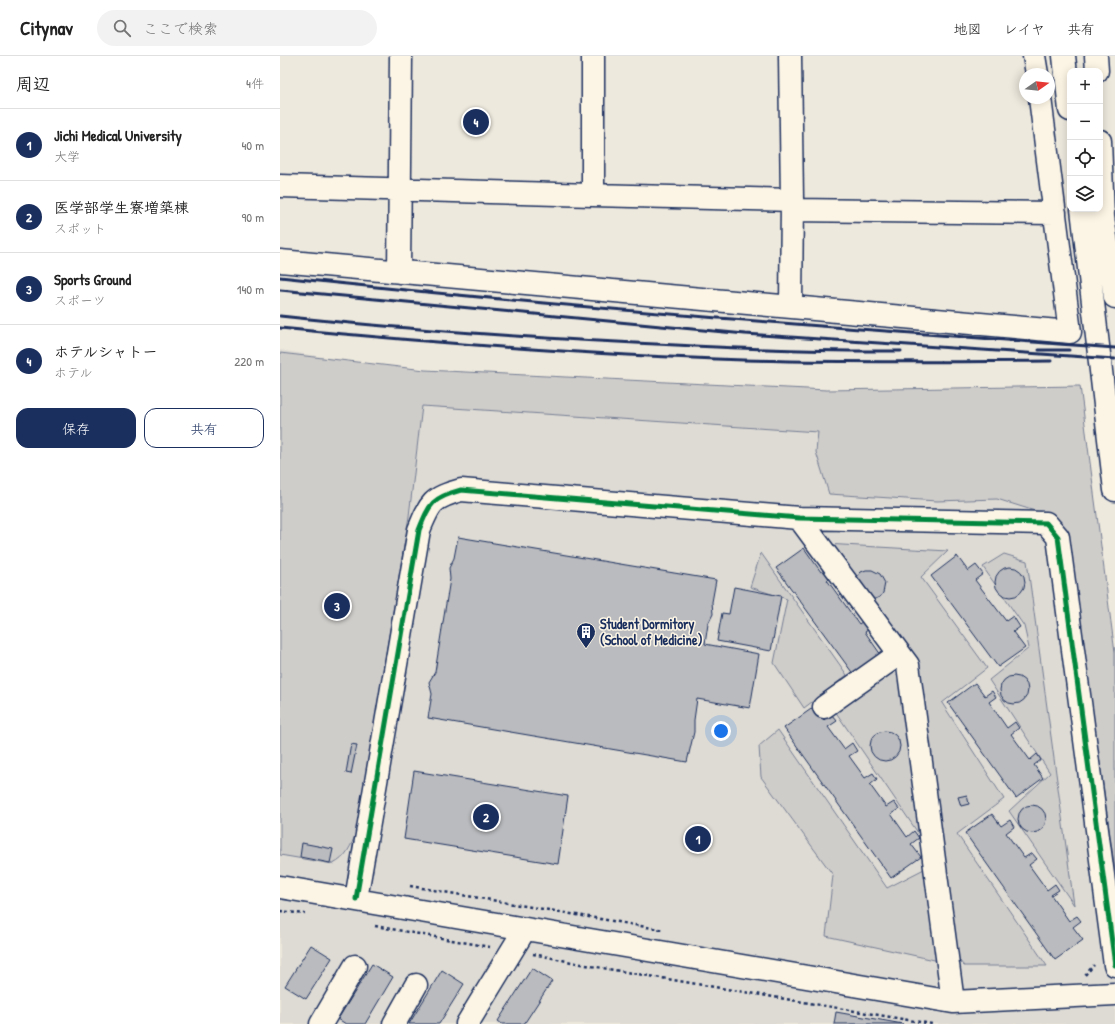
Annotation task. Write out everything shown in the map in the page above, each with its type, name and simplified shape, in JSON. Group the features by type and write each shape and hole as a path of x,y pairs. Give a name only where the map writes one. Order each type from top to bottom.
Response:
{"street":[{"path":"399,272 401,56"},
{"path":"592,195 593,56"},
{"path":"790,56 792,205 791,307"},
{"path":"1034,56 1035,68"},
{"path":"1064,56 1069,104"},
{"path":"1096,56 1097,68"},
{"path":"280,261 1070,332 1041,104"},
{"path":"1101,176 1103,217 1115,297"},
{"path":"280,186 592,195 792,205 1055,213"},
{"path":"1082,212 1115,490"},
{"path":"356,899 419,530 427,511 440,496 461,490 800,518 1046,523 1058,537 1105,964"},
{"path":"800,518 908,665 953,1002"},
{"path":"824,707 899,654"},
{"path":"280,887 953,1002 1115,994"},
{"path":"467,1024 525,929"},
{"path":"321,1024 355,966"},
{"path":"394,1024 416,985"}],"path":[{"path":"410,886 665,930"},
{"path":"280,911 307,914"},
{"path":"368,925 495,947"},
{"path":"532,954 932,1024"},
{"path":"1083,977 1105,964"}],"shaded area":[{"path":"280,350 556,395 1080,386 1115,653 1115,1024 280,1024"},
{"path":"280,353 425,370 827,390 1080,386 1115,653 1115,871 1067,529 1054,517 997,499 937,501 829,494 816,452 818,432 422,406 409,516 356,833 345,855 333,864 280,855"},
{"path":"825,544 948,551 921,577 987,668 942,703 1004,799 957,834 1047,966 964,966 952,952 912,663"},
{"path":"761,553 847,675 804,708 774,663 787,599 750,587"},
{"path":"1004,554 1027,561 1074,905 1009,811 1050,773 989,680 1029,648 1024,626 983,567"},
{"path":"893,666 902,668 929,849 833,708"},
{"path":"778,730 887,888 926,868 939,961 826,936 833,875 761,777 759,746"}],"building":[{"name":"Student Dormitory (School of Medicine)","path":"458,537 716,580 712,602 713,614 708,624 705,644 759,654 750,708 697,699 694,732 687,762 428,718 432,694 429,682 435,672 450,579 449,568 454,558"},
{"path":"804,548 821,572 828,567 834,575 827,580 859,624 866,619 872,627 865,632 881,655 854,675 776,568"},
{"path":"957,556 968,571 976,565 983,574 975,580 1006,621 1013,616 1020,627 1013,632 1025,648 998,667 931,576"},
{"path":"1010,567 1021,571 1025,582 1021,593 1010,597 999,593 995,582 999,571"},
{"path":"872,570 880,574 885,583 883,593 880,597 870,601 855,579 861,572"},
{"path":"734,587 781,596 771,651 717,641 722,613 729,614"},
{"path":"1014,676 1024,680 1028,690 1024,700 1014,704 1004,700 1000,690 1004,680"},
{"path":"975,683 985,696 992,691 996,697 989,702 1007,728 1015,722 1019,728 1011,734 1030,760 1037,754 1041,760 1034,765 1043,778 1016,798 948,703"},
{"path":"814,707 824,720 831,714 837,721 828,727 844,749 852,743 857,751 849,756 865,778 873,773 877,779 870,785 886,807 894,802 899,809 891,814 907,837 914,831 919,838 911,844 921,857 891,878 784,728"},
{"path":"885,731 895,736 900,746 895,756 885,761 875,756 870,746 875,736"},
{"path":"351,744 357,745 351,774 346,773"},
{"path":"414,771 568,796 558,864 404,839"},
{"path":"967,795 969,804 961,806 958,797"},
{"path":"1032,805 1042,809 1046,819 1042,829 1032,833 1022,829 1018,819 1022,809"},
{"path":"992,814 1001,826 1010,820 1014,827 1006,833 1024,858 1032,853 1037,859 1029,865 1047,890 1055,884 1059,890 1051,895 1069,921 1077,916 1081,921 1073,927 1083,940 1055,960 965,833"},
{"path":"302,843 333,849 330,863 300,857"},
{"path":"311,945 332,958 306,999 285,986"},
{"path":"372,964 393,977 365,1024 346,1024 338,1019"},
{"path":"532,968 552,981 524,1024 502,1024 498,1021"},
{"path":"442,970 464,984 439,1024 409,1024"},
{"path":"836,1012 903,1024 834,1024"}],"railway":[{"path":"280,277 489,298 697,316 1115,348"},
{"path":"280,290 745,334 1115,359"},
{"path":"280,316 406,328 575,340 759,349 901,351"},
{"path":"280,328 512,348 686,358 821,362 1051,361"},
{"path":"1039,350 1069,350"}],"cycle path":[{"path":"356,899 419,530 429,508 438,499 461,490 799,518 1046,523 1058,537 1115,965"}],"place":[{"name":"ホテルシャトー","path":"476,122"},
{"name":"Sports Ground","path":"337,606"},
{"name":"Student Dormitory (School of Medicine)","path":"586,649"},
{"name":"医学部学生寮増築棟","path":"486,817"},
{"name":"Jichi Medical University","path":"698,839"}]}
